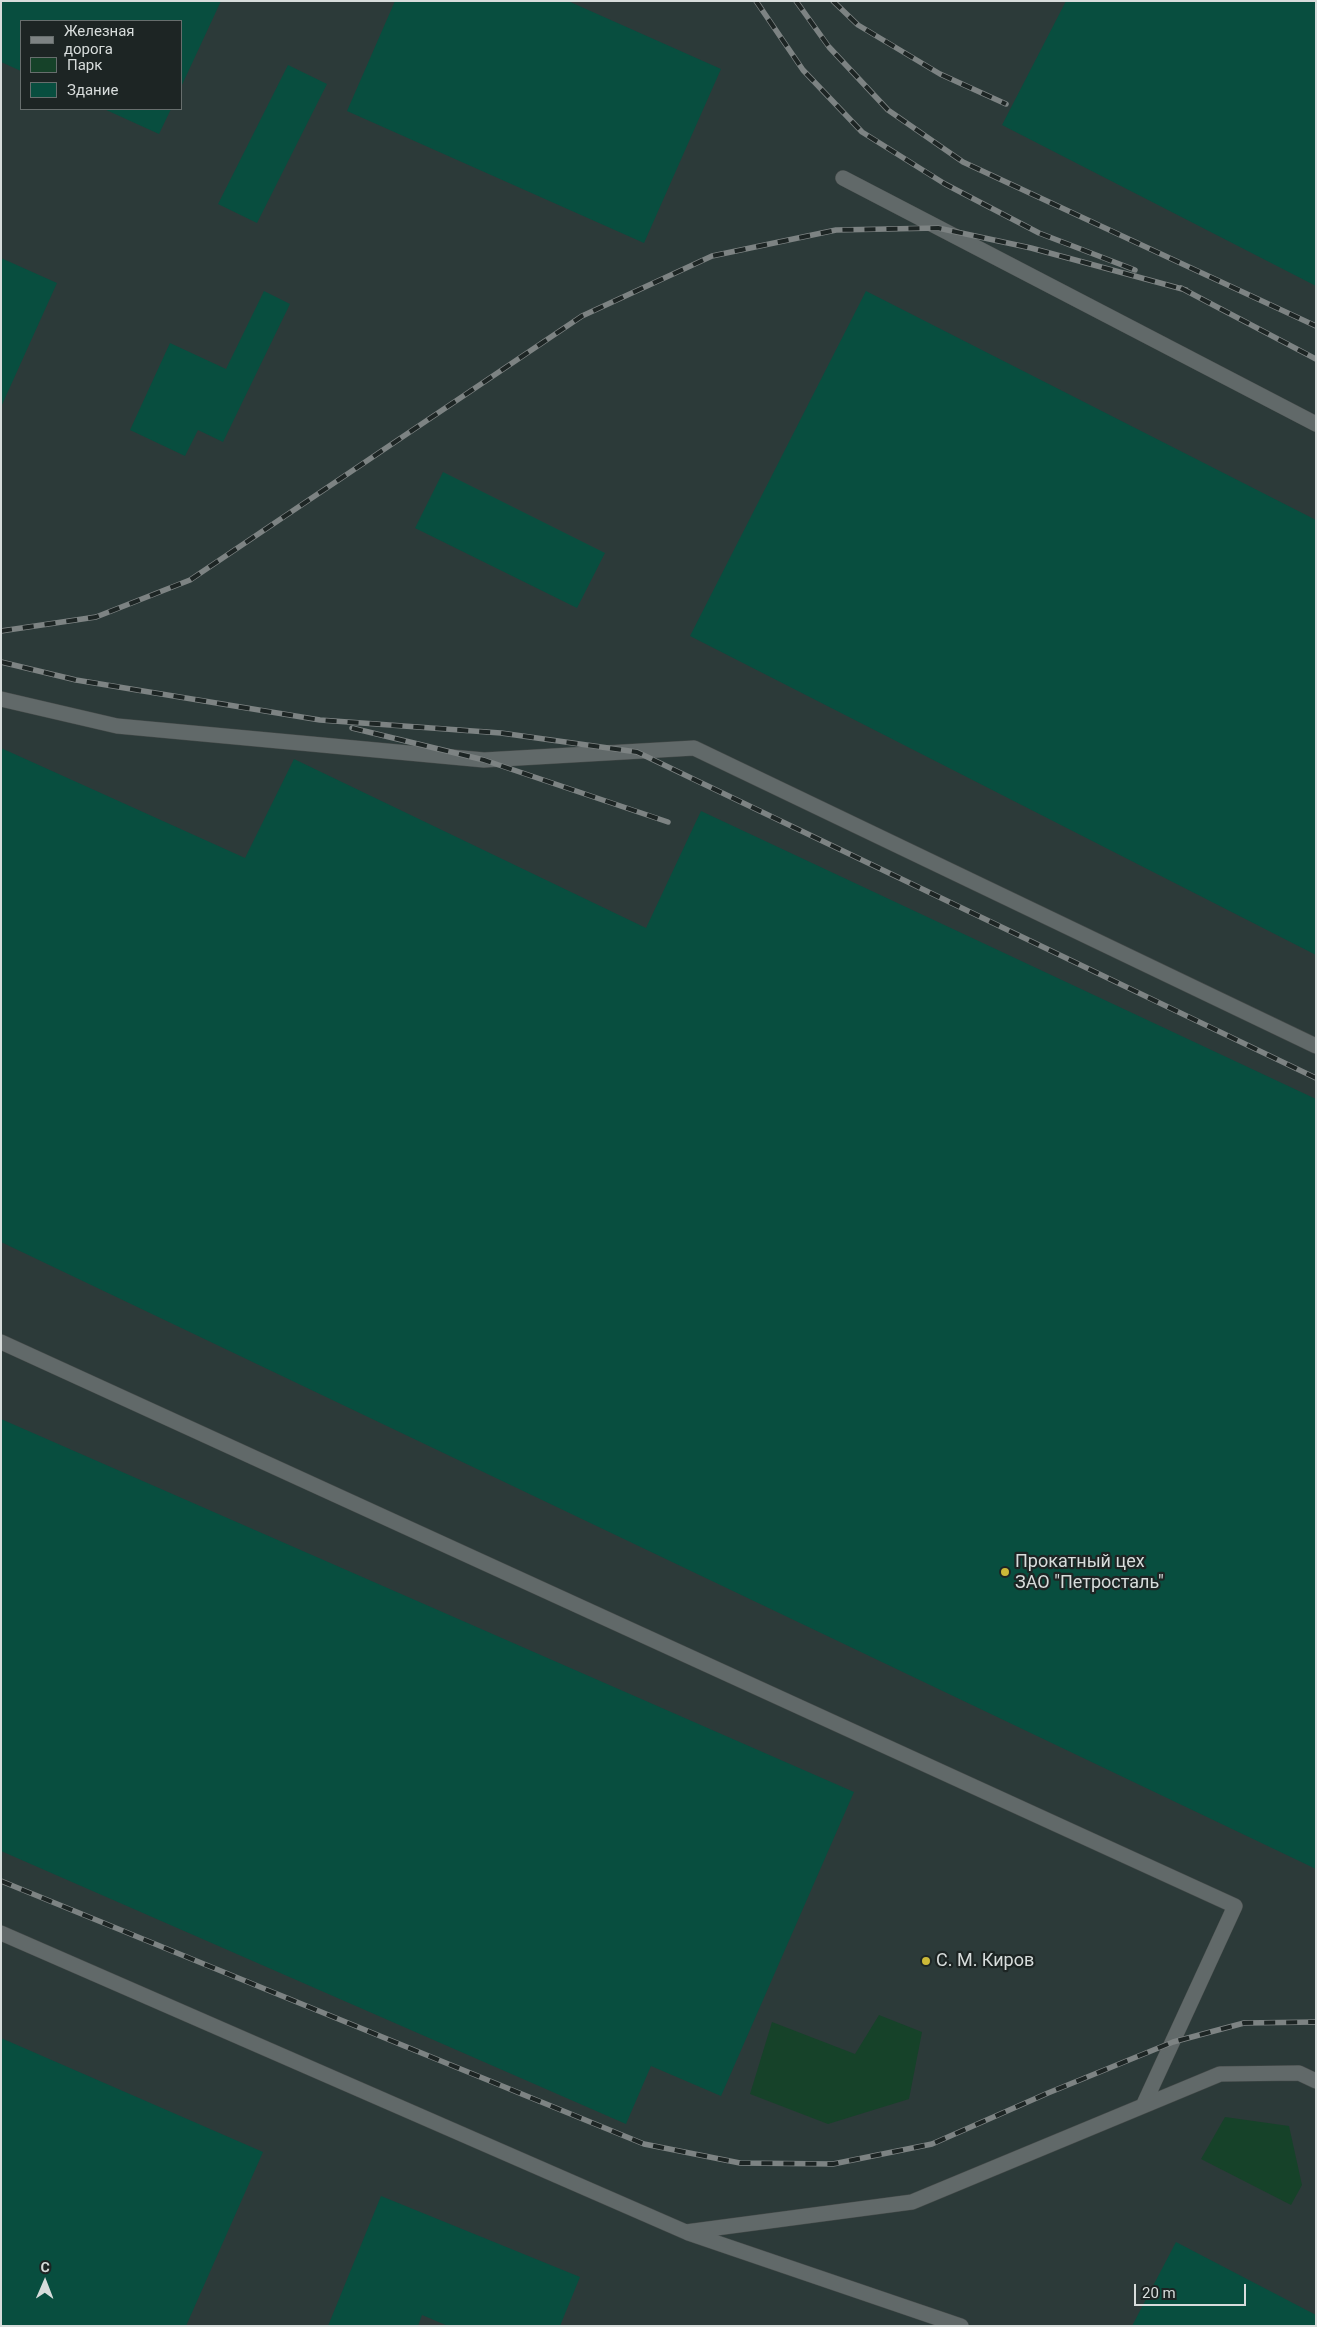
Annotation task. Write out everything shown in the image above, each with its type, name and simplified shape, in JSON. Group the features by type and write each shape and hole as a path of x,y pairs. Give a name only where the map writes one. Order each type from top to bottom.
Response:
{"lane":[{"path":"843,178 1316,424"},
{"path":"1,699 117,726 484,760 694,748 1316,1046"},
{"path":"1,1342 1235,1906 1143,2106"},
{"path":"1,1933 686,2232 962,2326"},
{"path":"686,2232 912,2202 1220,2074 1299,2073 1316,2081"}],"shaded area":[{"path":"1,1 1316,1 1316,2326 1,2326"}],"green space":[{"path":"879,2015 922,2032 909,2099 828,2124 750,2094 772,2022 855,2054"},
{"path":"1225,2117 1289,2126 1302,2185 1291,2205 1201,2159"}],"building":[{"path":"1,1 221,1 182,85 182,20 20,20 20,71 1,62"},
{"path":"395,1 568,1 721,69 644,243 347,111"},
{"path":"1066,1 1316,1 1316,286 1002,125"},
{"path":"288,65 327,84 257,223 218,204"},
{"path":"106,110 171,110 159,134"},
{"path":"1,258 57,283 1,407"},
{"path":"264,291 290,304 223,442 198,430 185,456 130,430 170,343 226,369"},
{"path":"866,291 1316,520 1316,955 690,636"},
{"path":"443,472 605,553 577,608 415,528"},
{"name":"Прокатный цех ЗАО \"Петросталь\"","path":"1,748 245,858 294,759 646,928 701,811 1316,1099 1316,1869 1,1242"},
{"path":"1,1419 854,1792 721,2096 651,2066 626,2124 1,1851"},
{"path":"1,2038 263,2152 186,2326 1,2326"},
{"path":"381,2196 580,2277 560,2326 448,2326 422,2315 418,2326 328,2326"},
{"path":"1176,2242 1316,2315 1316,2326 1132,2326"}],"railway":[{"path":"756,1 803,70 862,132 945,184 1039,233 1135,270"},
{"path":"796,1 829,47 888,110 963,162 1316,326"},
{"path":"833,1 858,25 940,74 1006,104"},
{"path":"1,631 96,617 190,580 582,316 712,256 836,230 938,228 1031,248 1186,290"},
{"path":"1181,288 1316,359"},
{"path":"1,662 76,680 320,720 501,733 637,752 1316,1078"},
{"path":"352,728 484,760 668,822"},
{"path":"1,1881 644,2144 740,2163 833,2164 932,2144 1048,2093 1173,2042 1244,2023 1316,2022"}],"place":[{"name":"Прокатный цех ЗАО \"Петросталь\"","path":"1005,1572"},
{"name":"С. М. Киров","path":"926,1961"}]}
